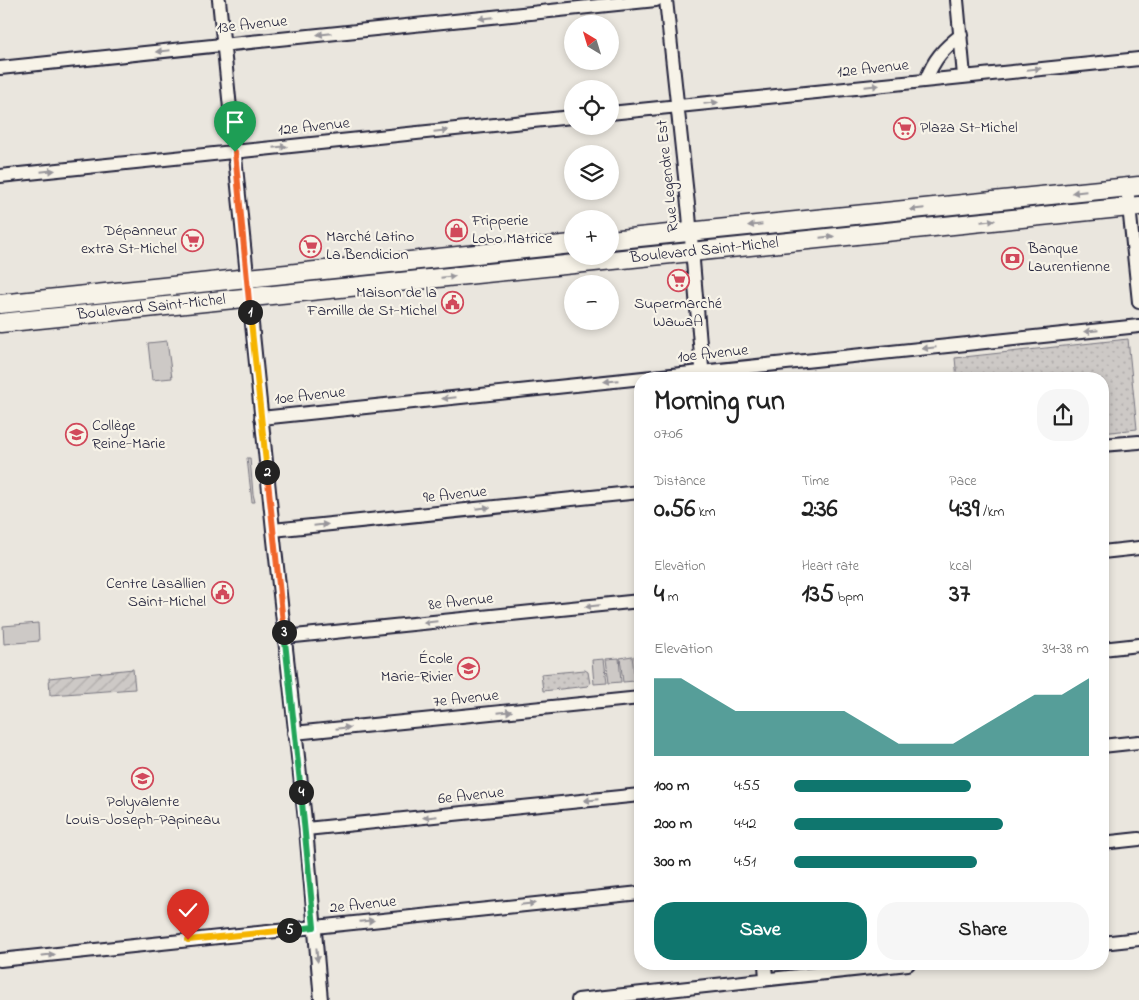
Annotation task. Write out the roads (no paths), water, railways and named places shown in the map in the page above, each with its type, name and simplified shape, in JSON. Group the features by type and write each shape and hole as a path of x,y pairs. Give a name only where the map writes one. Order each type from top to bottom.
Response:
{"main road":[{"name":"Boulevard Saint-Michel","path":"619,239 1133,187"},
{"name":"Boulevard Saint-Michel","path":"0,323 1134,206"},
{"name":"Boulevard Saint-Michel","path":"0,304 564,245"}],"street":[{"path":"219,0 294,733 306,829 321,1000"},
{"name":"13e Avenue","path":"0,68 656,0"},
{"name":"Rue Legendre Est","path":"666,0 703,372"},
{"path":"957,0 964,76"},
{"path":"926,80 932,64 945,48 961,35"},
{"name":"12e Avenue","path":"619,112 1139,59"},
{"name":"12e Avenue","path":"0,176 564,118"},
{"path":"1133,187 1139,302"},
{"name":"10e Avenue","path":"730,372 1139,326"},
{"name":"10e Avenue","path":"261,418 634,382"},
{"path":"1109,444 1139,442"},
{"name":"9e Avenue","path":"273,530 634,493"},
{"path":"1109,551 1139,548"},
{"name":"8e Avenue","path":"285,636 634,602"},
{"path":"1109,648 1139,645"},
{"name":"7e Avenue","path":"294,733 634,699"},
{"path":"1109,745 1139,742"},
{"name":"6e Avenue","path":"306,829 634,796"},
{"path":"1109,842 1139,839"},
{"name":"2e Avenue","path":"0,960 634,894"},
{"path":"1109,942 1139,939"},
{"path":"765,970 766,979"},
{"path":"578,1000 851,970"}],"place":[{"name":"Plaza St-Michel","path":"904,128"},
{"name":"Fripperie Lobo Matrice","path":"456,230"},
{"name":"Dépanneur extra St-Michel","path":"193,240"},
{"name":"Marché Latino La Bendicion","path":"310,246"},
{"name":"Banque Laurentienne","path":"1012,258"},
{"name":"Supermarché WawaA","path":"678,280"},
{"name":"Maison de la Famille de St-Michel","path":"453,302"},
{"name":"Collège Reine-Marie","path":"76,435"},
{"name":"Centre Lasallien Saint-Michel","path":"222,593"},
{"name":"École Marie-Rivier","path":"469,668"},
{"name":"Polyvalente Louis-Joseph-Papineau","path":"143,778"}]}
